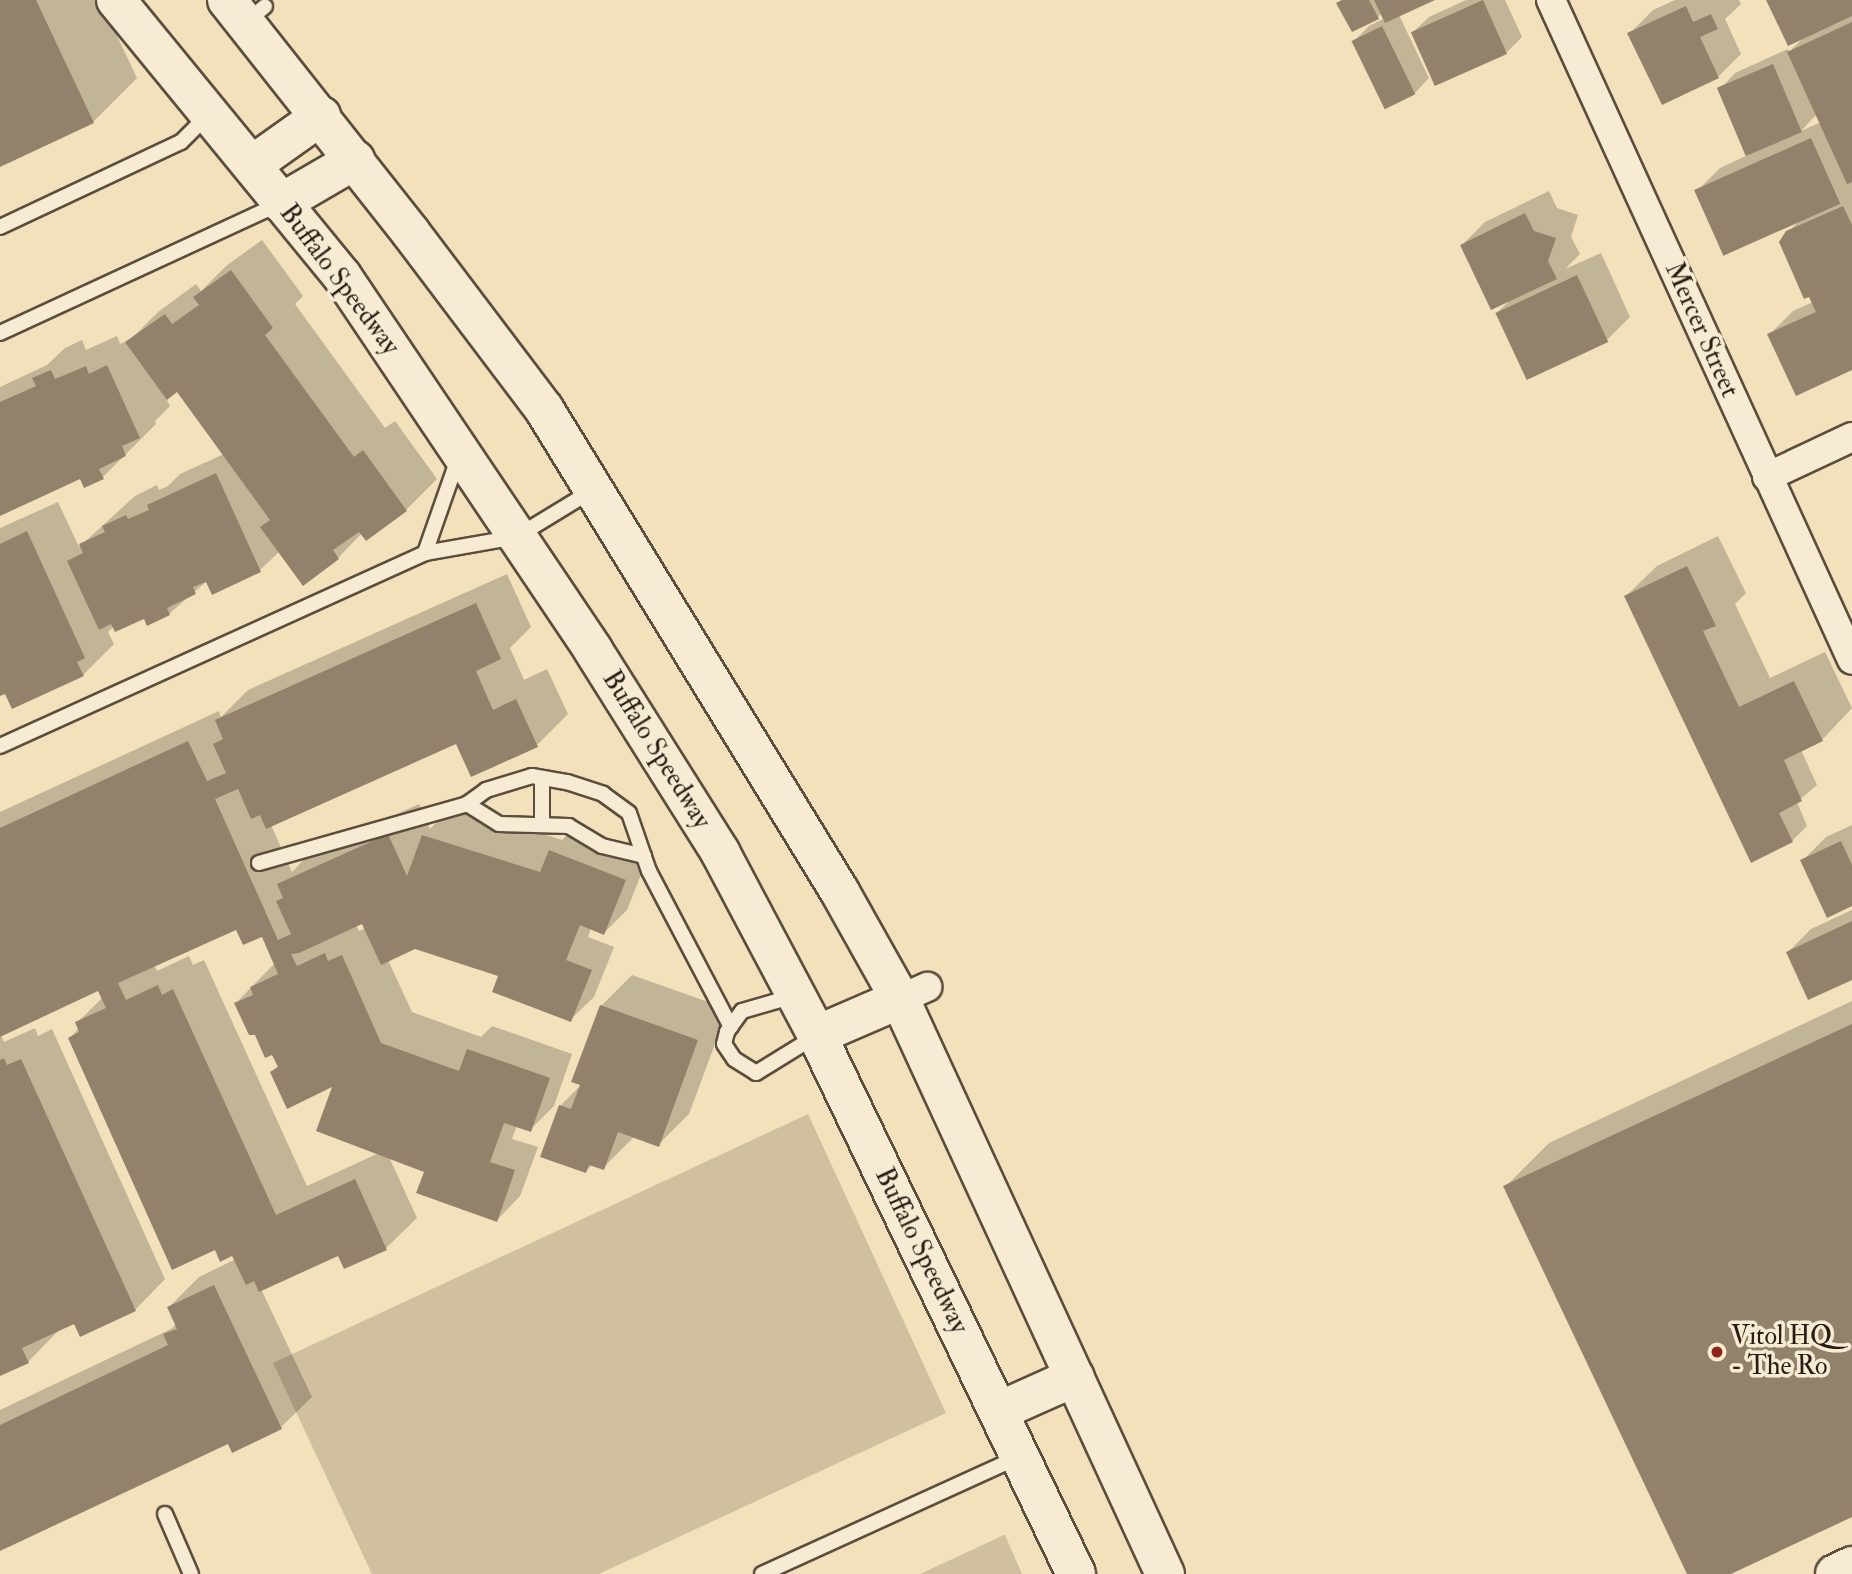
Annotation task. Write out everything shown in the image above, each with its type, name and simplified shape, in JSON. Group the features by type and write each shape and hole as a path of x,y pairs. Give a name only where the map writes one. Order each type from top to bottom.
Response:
{"main road":[{"name":"Buffalo Speedway","path":"116,0 342,276 593,650 720,852 817,1035 1076,1574"},
{"path":"246,10 326,112 355,160 544,409 840,892 913,993 1076,1377 1165,1574"},
{"path":"252,165 326,112"},
{"path":"281,203 355,160"},
{"path":"817,1035 913,993"},
{"path":"999,1411 1076,1377"},
{"path":"1835,1574 1852,1566"}],"street":[{"name":"Mercer Street","path":"1551,0 1852,660"},
{"path":"1767,477 1852,437"}],"lane":[{"path":"0,227 181,142 211,113"},
{"path":"0,333 281,203"},
{"path":"425,553 461,452"},
{"path":"0,746 425,553 516,537 593,490"},
{"path":"259,863 467,804 486,790 532,776 567,782 603,794 629,813 644,856 731,1027"},
{"path":"542,778 542,824"},
{"path":"467,804 499,824 569,826 602,846 644,856"},
{"path":"795,996 742,1011 724,1044 734,1059 756,1073 817,1035"},
{"path":"762,1574 1020,1456"},
{"path":"165,1514 191,1574"}],"shaded area":[{"path":"808,1114 946,1413 599,1574 372,1574 273,1363"},
{"path":"1004,1535 1022,1574 920,1574"}],"building":[{"path":"0,0 36,0 94,123 0,167"},
{"path":"1342,0 1369,0 1379,19 1352,32 1336,3"},
{"path":"1374,0 1435,0 1385,23"},
{"path":"1483,0 1507,54 1435,86 1411,32"},
{"path":"1766,0 1852,0 1852,16 1788,46"},
{"path":"1686,6 1693,22 1711,14 1718,29 1700,37 1719,78 1662,105 1627,33"},
{"path":"1852,22 1852,182 1847,184 1787,52"},
{"path":"1382,26 1415,94 1385,109 1351,41"},
{"path":"1773,64 1802,132 1746,156 1717,88"},
{"path":"1811,138 1840,204 1723,256 1694,190"},
{"path":"1843,206 1852,225 1852,370 1796,396 1767,334 1816,312 1809,297 1804,299 1779,242 1786,231"},
{"path":"1525,213 1534,231 1556,238 1548,261 1557,279 1491,310 1460,245"},
{"path":"231,270 273,328 265,335 354,457 363,450 407,511 366,541 359,532 333,550 339,559 303,586 260,527 270,520 177,392 167,400 125,342 165,314 172,324 199,305 193,297"},
{"path":"1577,275 1608,342 1527,380 1495,313"},
{"path":"107,365 140,438 122,446 126,456 99,469 104,479 84,488 80,479 0,516 0,402 36,386 32,378 51,370 55,379 86,366 89,374"},
{"path":"216,473 261,572 212,595 206,582 193,587 196,594 167,608 170,615 147,626 144,619 115,632 111,624 99,630 67,561 83,553 79,544 105,532 102,526 126,515 128,519 149,510 147,505"},
{"path":"27,531 85,658 77,662 84,676 12,709 5,694 0,696 0,544"},
{"path":"1687,566 1716,626 1703,631 1739,707 1794,681 1823,741 1784,760 1802,801 1779,813 1793,842 1751,863 1624,596"},
{"path":"476,603 501,659 476,671 493,710 516,699 538,747 471,777 456,744 266,829 260,815 251,819 238,789 215,799 278,940 291,934 276,901 283,898 277,884 388,834 407,876 422,835 540,872 549,850 626,880 604,935 580,925 566,960 592,970 571,1022 492,992 498,976 415,949 381,965 362,924 299,953 291,954 297,966 325,953 328,961 342,955 381,1043 459,1071 467,1049 550,1078 531,1132 504,1123 490,1162 515,1170 497,1222 416,1193 424,1172 316,1131 332,1087 287,1109 270,1072 278,1067 272,1055 265,1058 255,1035 249,1035 234,1003 253,995 250,987 278,974 262,937 243,945 236,930 118,983 126,1000 158,985 162,995 173,989 276,1215 355,1179 387,1250 344,1269 338,1256 259,1292 254,1281 246,1285 232,1256 220,1262 215,1250 172,1270 68,1038 79,1032 75,1022 106,1008 98,991 0,1037 0,828 188,741 207,781 226,773 213,744 223,739 215,720"},
{"path":"1841,841 1852,865 1852,906 1827,918 1800,860"},
{"path":"1852,921 1852,980 1808,1000 1786,952"},
{"path":"600,1005 698,1040 659,1147 618,1132 604,1170 589,1165 586,1173 540,1157 559,1105 571,1109 580,1085 571,1082"},
{"name":"Vitol HQ - The Ro","path":"1852,1024 1852,1517 1731,1574 1687,1574 1503,1186"},
{"path":"4,1058 7,1065 21,1059 136,1311 80,1337 74,1324 22,1348 29,1363 0,1376 0,1060"},
{"path":"214,1285 282,1429 232,1453 228,1444 0,1551 0,1425 168,1345 163,1334 177,1329 167,1307"}],"place":[{"name":"Vitol HQ - The Ro","path":"1717,1352"}]}
